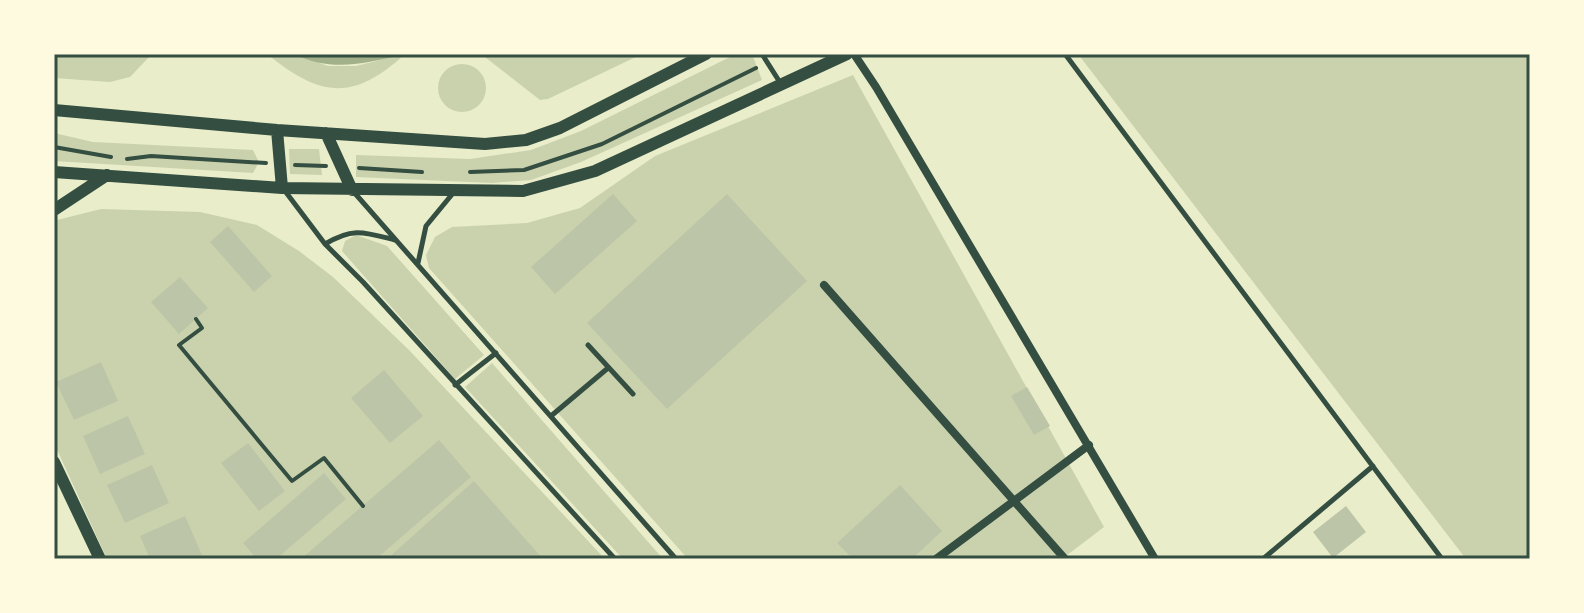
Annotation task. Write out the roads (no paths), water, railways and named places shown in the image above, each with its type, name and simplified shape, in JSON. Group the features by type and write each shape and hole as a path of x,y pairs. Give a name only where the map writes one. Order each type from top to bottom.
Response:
{"main road":[{"path":"54,110 277,130 485,144 526,140 560,128 706,54"},
{"path":"54,172 282,188 523,191 595,171 847,54"},
{"path":"277,130 282,188"},
{"path":"326,133 352,190"},
{"path":"54,210 107,175"},
{"path":"54,462 100,559"}],"street":[{"path":"854,54 1155,559"},
{"path":"824,285 1065,559"},
{"path":"936,559 1089,445"}],"lane":[{"path":"762,54 782,85"},
{"path":"1065,54 1442,559"},
{"path":"282,188 325,244 615,559"},
{"path":"352,190 676,559"},
{"path":"418,264 426,226 455,191"},
{"path":"325,244 354,231 396,240"},
{"path":"588,345 633,394"},
{"path":"455,385 496,353"},
{"path":"551,416 608,368"},
{"path":"1263,559 1373,466"}]}
